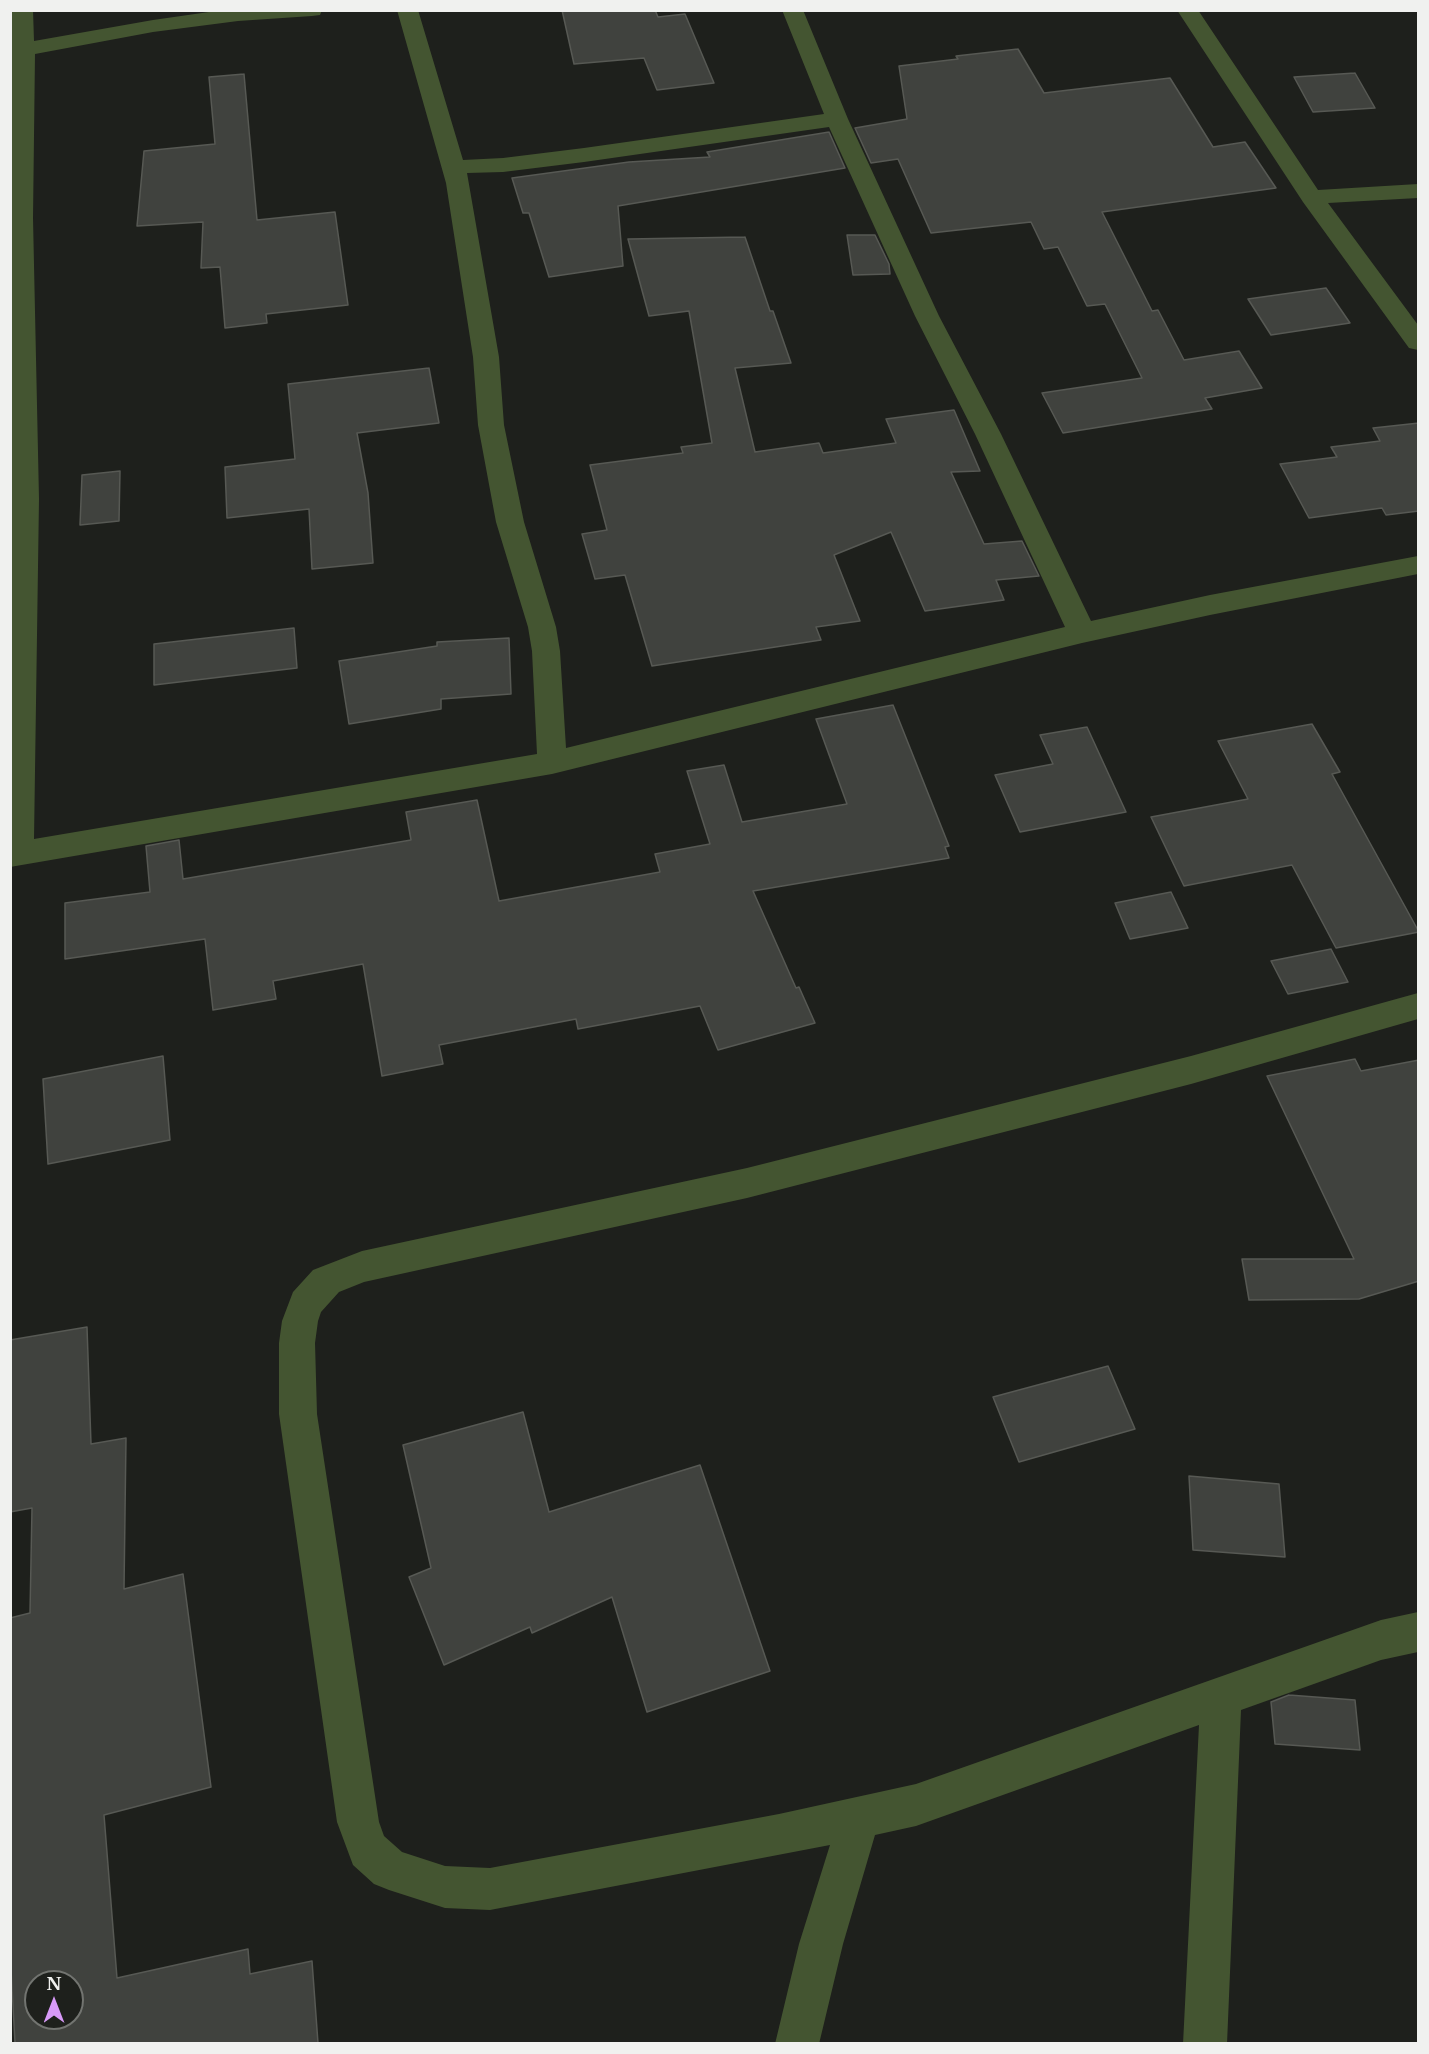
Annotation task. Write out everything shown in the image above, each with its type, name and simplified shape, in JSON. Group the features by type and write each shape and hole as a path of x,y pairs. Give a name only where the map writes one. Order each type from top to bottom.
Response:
{"street":[{"path":"22,10 24,50 16,219 19,500 14,854 552,763 1082,633 1210,604 1419,565"},
{"path":"24,50 153,26 238,15 312,10"},
{"path":"407,10 458,183 486,357 495,446 510,522 545,643 552,763"},
{"path":"792,10 837,119 927,316 988,434 1082,633"},
{"path":"1186,10 1311,197 1419,342"},
{"path":"453,167 503,165 837,119"},
{"path":"1311,197 1419,191"},
{"path":"1419,1006 1191,1070 747,1183 362,1266 326,1281 306,1303 297,1342 298,1413 358,1822 368,1850 389,1869 445,1887 490,1888 758,1839 916,1805 1381,1640 1419,1632"},
{"path":"1205,2043 1221,1697"},
{"path":"797,2043 821,1944 859,1818"}],"building":[{"path":"562,10 655,10 658,17 685,14 714,83 657,90 644,58 574,64"},
{"path":"1018,49 1044,93 1170,78 1213,147 1245,142 1276,188 1102,212 1152,311 1158,310 1184,360 1239,351 1262,388 1205,398 1212,409 1063,433 1042,393 1142,378 1105,304 1087,306 1058,247 1044,249 1031,222 931,233 898,159 871,163 855,128 907,119 899,66 958,59 956,56"},
{"path":"1355,73 1375,108 1313,112 1294,77"},
{"path":"244,74 257,220 335,212 348,305 266,314 267,323 225,328 220,267 201,268 203,222 137,226 144,151 215,144 209,77"},
{"path":"829,132 845,168 618,206 623,266 549,277 529,213 523,213 512,178 629,162 710,157 707,152"},
{"path":"847,235 875,235 889,264 890,274 853,275"},
{"path":"745,237 770,311 773,311 791,363 735,368 755,452 819,443 823,453 896,443 886,419 954,410 980,471 951,472 984,544 1022,541 1039,576 996,580 1004,600 925,611 891,532 834,555 860,621 816,627 821,640 652,666 625,575 595,579 582,534 607,530 590,465 683,453 681,447 712,443 689,311 649,316 628,239"},
{"path":"1326,288 1350,323 1271,335 1248,299"},
{"path":"429,368 439,423 357,433 368,493 373,563 312,569 309,509 227,518 225,467 295,459 288,384"},
{"path":"1419,423 1419,511 1386,515 1382,508 1309,518 1280,464 1337,457 1331,447 1380,441 1373,428"},
{"path":"120,471 119,521 80,525 82,475"},
{"path":"294,628 297,668 154,685 154,644"},
{"path":"509,638 511,694 441,699 441,709 349,724 339,661 437,646 437,642"},
{"path":"893,705 949,846 945,847 949,858 753,891 796,988 799,987 815,1023 718,1050 700,1006 578,1029 576,1019 439,1045 443,1064 382,1076 363,964 273,981 276,999 213,1010 205,939 65,959 65,903 150,892 146,846 179,840 183,879 411,840 406,812 477,800 499,901 660,872 655,854 710,844 687,771 724,765 742,822 847,804 816,719"},
{"path":"1312,724 1340,772 1332,774 1419,932 1336,948 1292,865 1184,886 1151,817 1248,799 1218,741"},
{"path":"1087,727 1126,812 1020,832 995,775 1053,764 1040,735"},
{"path":"1171,892 1188,928 1130,939 1115,903"},
{"path":"1331,949 1348,982 1288,994 1271,961"},
{"path":"163,1056 170,1140 48,1164 43,1079"},
{"path":"1355,1059 1361,1071 1419,1060 1419,1281 1359,1299 1249,1300 1242,1259 1354,1259 1267,1076"},
{"path":"87,1327 91,1444 126,1438 124,1589 183,1574 211,1787 104,1815 117,1978 248,1949 250,1974 312,1961 318,2043 15,2043 10,1951 10,1618 30,1613 32,1508 10,1512 10,1340"},
{"path":"1108,1366 1135,1429 1019,1462 993,1397"},
{"path":"523,1412 549,1512 700,1465 770,1671 647,1712 612,1597 532,1633 530,1627 444,1665 409,1577 431,1568 403,1445"},
{"path":"1189,1476 1279,1484 1285,1557 1193,1550"},
{"path":"1289,1695 1355,1700 1360,1750 1275,1744 1271,1702"}]}
